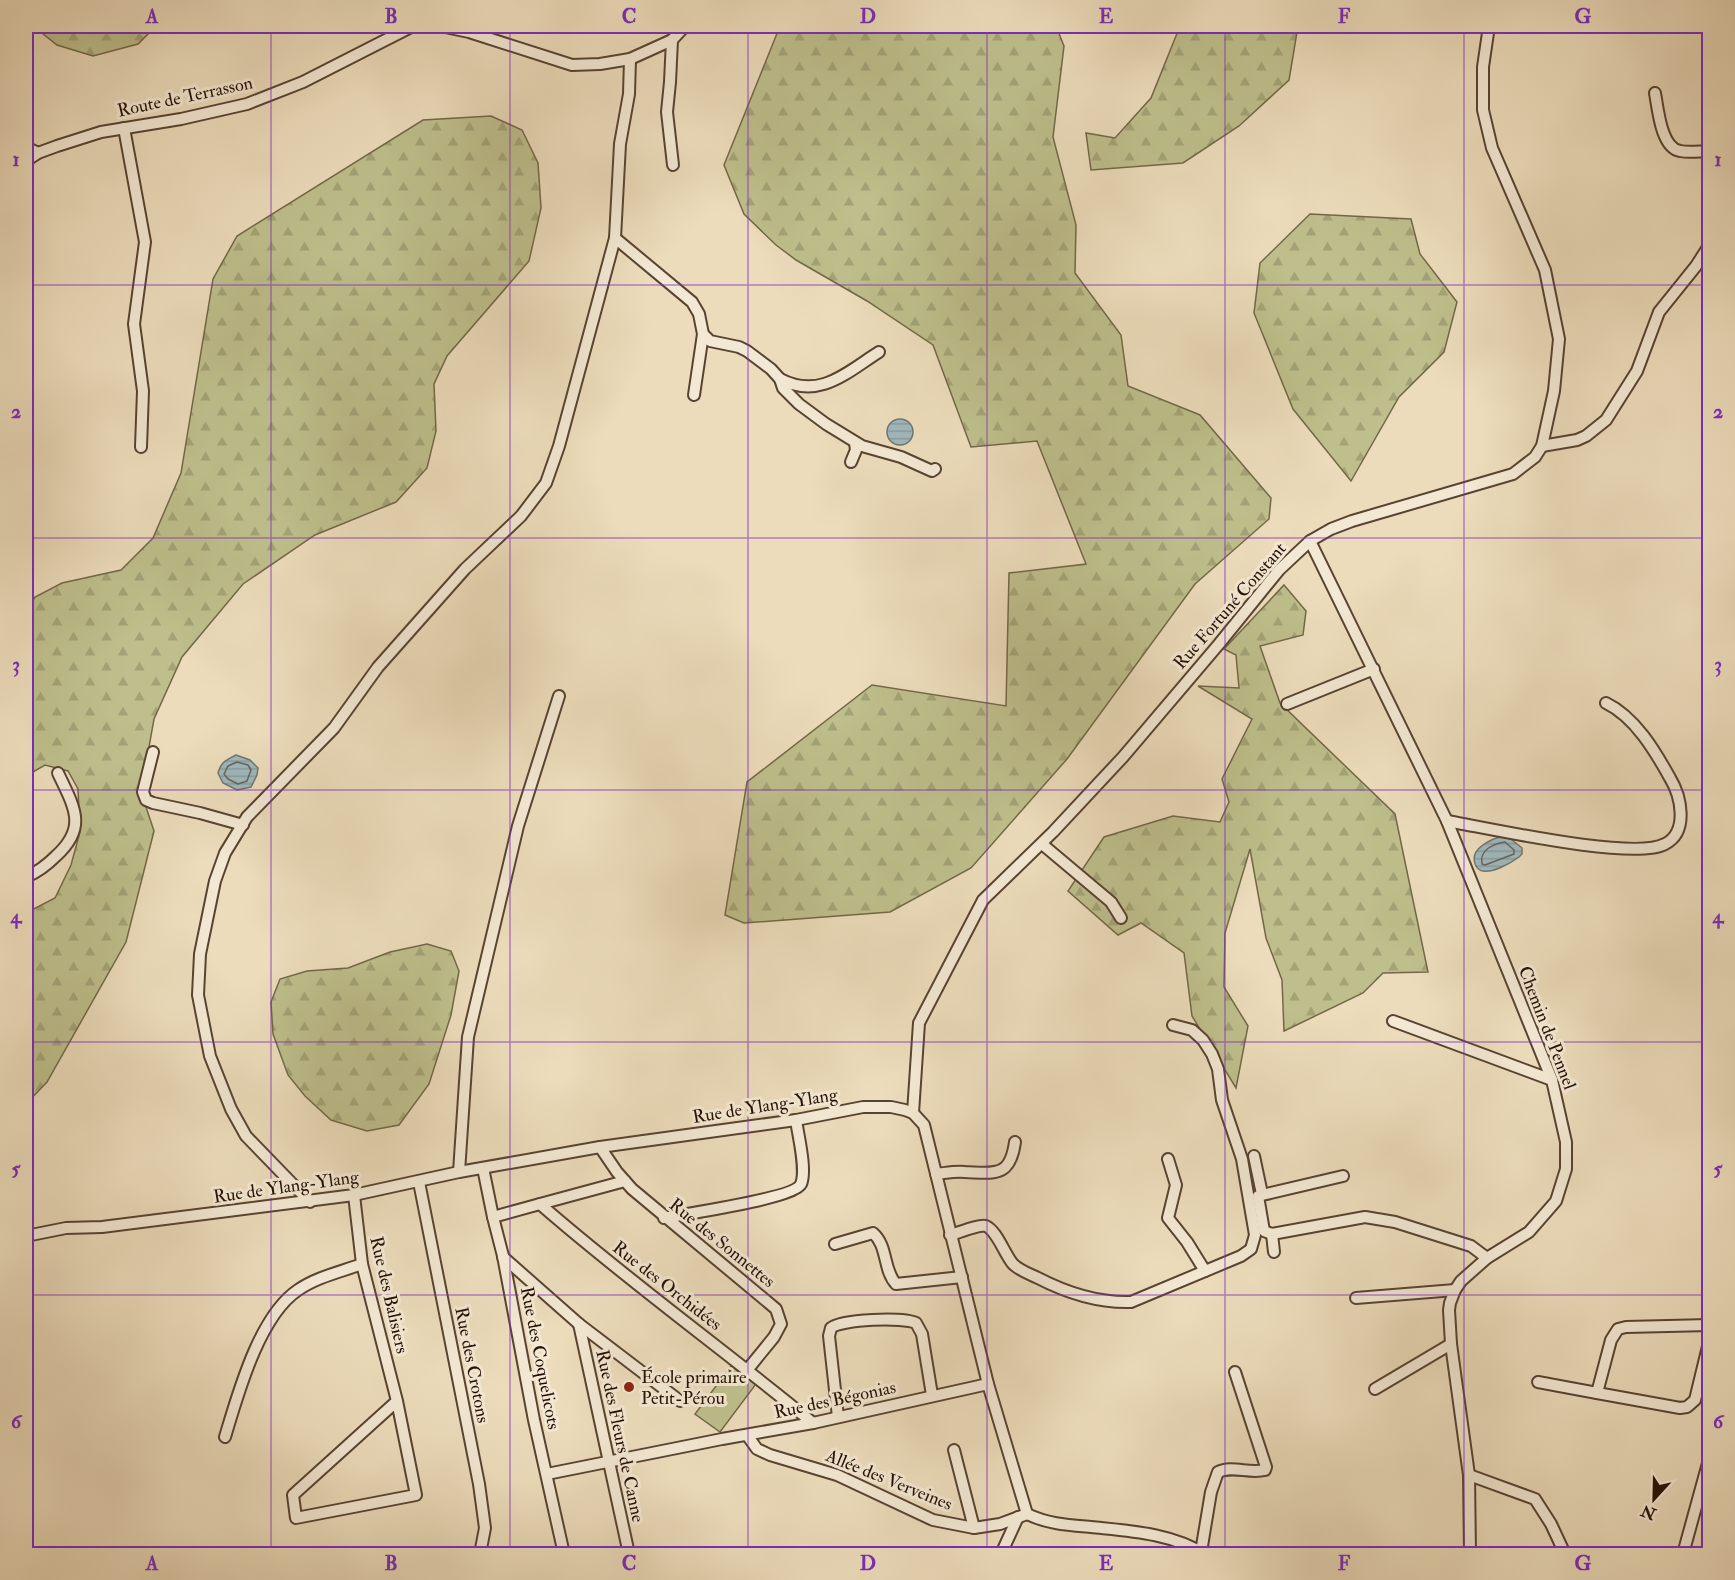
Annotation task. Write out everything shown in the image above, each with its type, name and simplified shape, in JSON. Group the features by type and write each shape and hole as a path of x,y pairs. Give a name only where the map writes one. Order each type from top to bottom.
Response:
{"street":[{"name":"Route de Terrasson","path":"26,161 38,153 101,132 182,119 247,104 313,77 413,26"},
{"path":"440,26 469,32 572,65 600,64 630,59 672,40 685,26"},
{"path":"1489,26 1483,67 1483,110 1492,148 1545,270 1559,339 1554,391 1542,446 1577,440 1586,436 1606,420 1637,371 1659,312 1696,266 1710,244"},
{"path":"672,40 667,112 673,165"},
{"path":"310,1202 246,1136 231,1110 210,1056 198,995 200,954 215,880 225,853 243,825 334,728 378,667 465,569 521,516 546,483 560,446 615,238 620,144 630,94 630,59"},
{"path":"1654,93 1666,140 1672,148 1679,151 1710,151"},
{"path":"124,128 145,242 134,324 143,391 141,447"},
{"path":"26,147 38,153"},
{"path":"615,238 692,302 699,314 703,333 694,395"},
{"path":"703,333 710,341 747,351 780,380 795,385 827,384 845,376 879,352"},
{"path":"780,380 783,388 799,404 855,443 901,457 932,471 935,469"},
{"path":"851,462 856,450 855,443"},
{"name":"Rue Fortuné Constant","path":"913,1113 917,1033 923,1014 983,900 1042,844 1123,757 1279,570 1310,541 1330,529 1513,474 1535,458 1542,446"},
{"name":"Chemin de Pennel","path":"1310,541 1447,821 1552,1080 1566,1142 1566,1169 1556,1201 1529,1232 1487,1258 1455,1290"},
{"path":"1287,704 1374,669"},
{"path":"459,1172 468,1037 518,826 559,696"},
{"path":"1447,821 1601,847 1634,850 1667,844 1676,835 1680,820 1676,789 1655,751 1623,713 1606,703"},
{"path":"153,752 143,792 146,800 243,825"},
{"path":"26,877 40,872 73,838 75,821 72,804 58,773"},
{"path":"1042,844 1111,902 1120,918"},
{"path":"1393,1021 1552,1080"},
{"path":"950,1235 980,1226 987,1227 993,1232 1013,1264 1021,1270 1066,1292 1106,1302 1131,1302 1251,1250 1255,1235 1242,1159 1222,1100 1215,1061 1203,1040 1192,1030 1173,1024"},
{"name":"Rue de Ylang-Ylang","path":"26,1236 66,1228 102,1227 354,1196 459,1172 600,1147 796,1120 863,1107 891,1107 913,1113"},
{"path":"913,1113 924,1125 1022,1516 1001,1554"},
{"path":"664,1218 779,1196 798,1188 801,1184 802,1166 796,1120"},
{"path":"936,1174 961,1171 990,1173 1003,1171 1013,1155 1015,1142"},
{"name":"Rue des Sonnettes","path":"600,1147 625,1181 664,1218 776,1309 781,1324 774,1337 748,1369"},
{"path":"1254,1156 1262,1194"},
{"path":"1168,1159 1176,1185 1168,1218 1187,1242 1205,1271"},
{"name":"Rue des Coquelicots","path":"483,1168 492,1217 503,1256 534,1420 564,1554"},
{"path":"1343,1176 1262,1194 1257,1198 1264,1231 1272,1234 1365,1217 1395,1222 1471,1246 1487,1258"},
{"path":"492,1217 625,1181"},
{"name":"Rue des Crotons","path":"419,1182 479,1484 485,1528 480,1554"},
{"name":"Rue des Balisiers","path":"354,1196 362,1264 397,1401 416,1495 296,1518 293,1495 397,1401"},
{"name":"Rue des Orchidées","path":"540,1204 579,1238 748,1369 813,1424"},
{"path":"835,1244 873,1233 879,1239 890,1277 896,1284 962,1277"},
{"path":"1272,1234 1274,1252"},
{"path":"503,1256 579,1324 680,1401"},
{"path":"225,1437 240,1388 268,1321 296,1291 320,1279 362,1264"},
{"path":"1356,1298 1455,1290 1449,1310 1451,1344 1469,1475 1470,1554"},
{"path":"838,1417 829,1336 831,1328 835,1325 901,1320 916,1323 922,1334 932,1395"},
{"name":"Rue des Fleurs de Canne","path":"579,1324 629,1554"},
{"path":"1597,1393 1611,1340 1618,1329 1710,1325"},
{"path":"1538,1382 1680,1408 1687,1407 1695,1400 1710,1338"},
{"path":"1375,1389 1451,1344"},
{"path":"1022,1516 1051,1524 1150,1534 1176,1540 1202,1553 1210,1492 1218,1472 1232,1469 1258,1472 1265,1470 1266,1467 1235,1372"},
{"name":"Rue des Bégonias","path":"547,1474 813,1424 988,1384"},
{"name":"Allée des Verveines","path":"747,1435 757,1449 770,1455 837,1475 933,1520 974,1528 1000,1524 1022,1516"},
{"path":"954,1450 974,1528"},
{"path":"1683,1554 1708,1463"},
{"path":"1469,1475 1535,1499 1551,1524 1565,1554"}],"green space":[{"path":"33,26 156,26 138,44 93,56 57,45"},
{"path":"780,26 1056,26 1064,46 1053,137 1076,225 1075,273 1121,335 1128,386 1200,415 1271,498 1269,519 1195,584 1067,759 971,868 890,912 744,923 725,915 747,782 872,685 1006,706 1009,573 1086,564 1037,441 971,447 933,345 867,301 796,260 776,245 744,214 724,165"},
{"path":"1180,26 1298,26 1289,80 1239,126 1183,163 1091,170 1086,133 1115,138 1151,98"},
{"path":"491,116 522,130 538,163 541,208 529,261 447,356 434,384 436,431 427,468 396,502 315,535 243,584 182,657 154,719 141,792 154,831 126,942 47,1082 26,1104 26,913 55,898 71,865 80,832 78,789 68,771 45,765 26,776 26,611 35,597 62,583 121,570 153,538 181,473 213,279 237,236 423,120"},
{"path":"1310,214 1411,219 1420,254 1457,302 1444,352 1399,397 1351,481 1293,409 1254,313 1260,263"},
{"path":"1284,585 1306,611 1303,635 1260,646 1280,703 1395,814 1428,972 1383,973 1363,993 1284,1031 1282,980 1266,938 1250,849 1225,933 1224,987 1248,1026 1236,1088 1192,1016 1184,953 1141,923 1118,935 1068,891 1104,837 1173,816 1220,822 1229,802 1222,779 1252,719 1198,686 1239,688 1236,655 1224,649"},
{"path":"427,944 451,951 459,971 451,1015 429,1084 399,1125 367,1131 331,1120 305,1096 288,1075 273,1034 271,1002 280,979 307,971 348,968 390,952"},
{"path":"731,1366 756,1384 720,1432 695,1414"}],"water":[{"path":"900,419 909,423 913,432 909,441 900,445 891,441 887,432 891,423"},
{"path":"236,755 250,760 258,768 251,787 237,790 223,783 218,773 224,762"},
{"path":"1506,835 1522,848 1522,854 1497,869 1482,871 1479,869 1474,860 1478,849 1489,841"}],"place":[{"name":"École primaire Petit-Pérou","path":"629,1387"}]}
